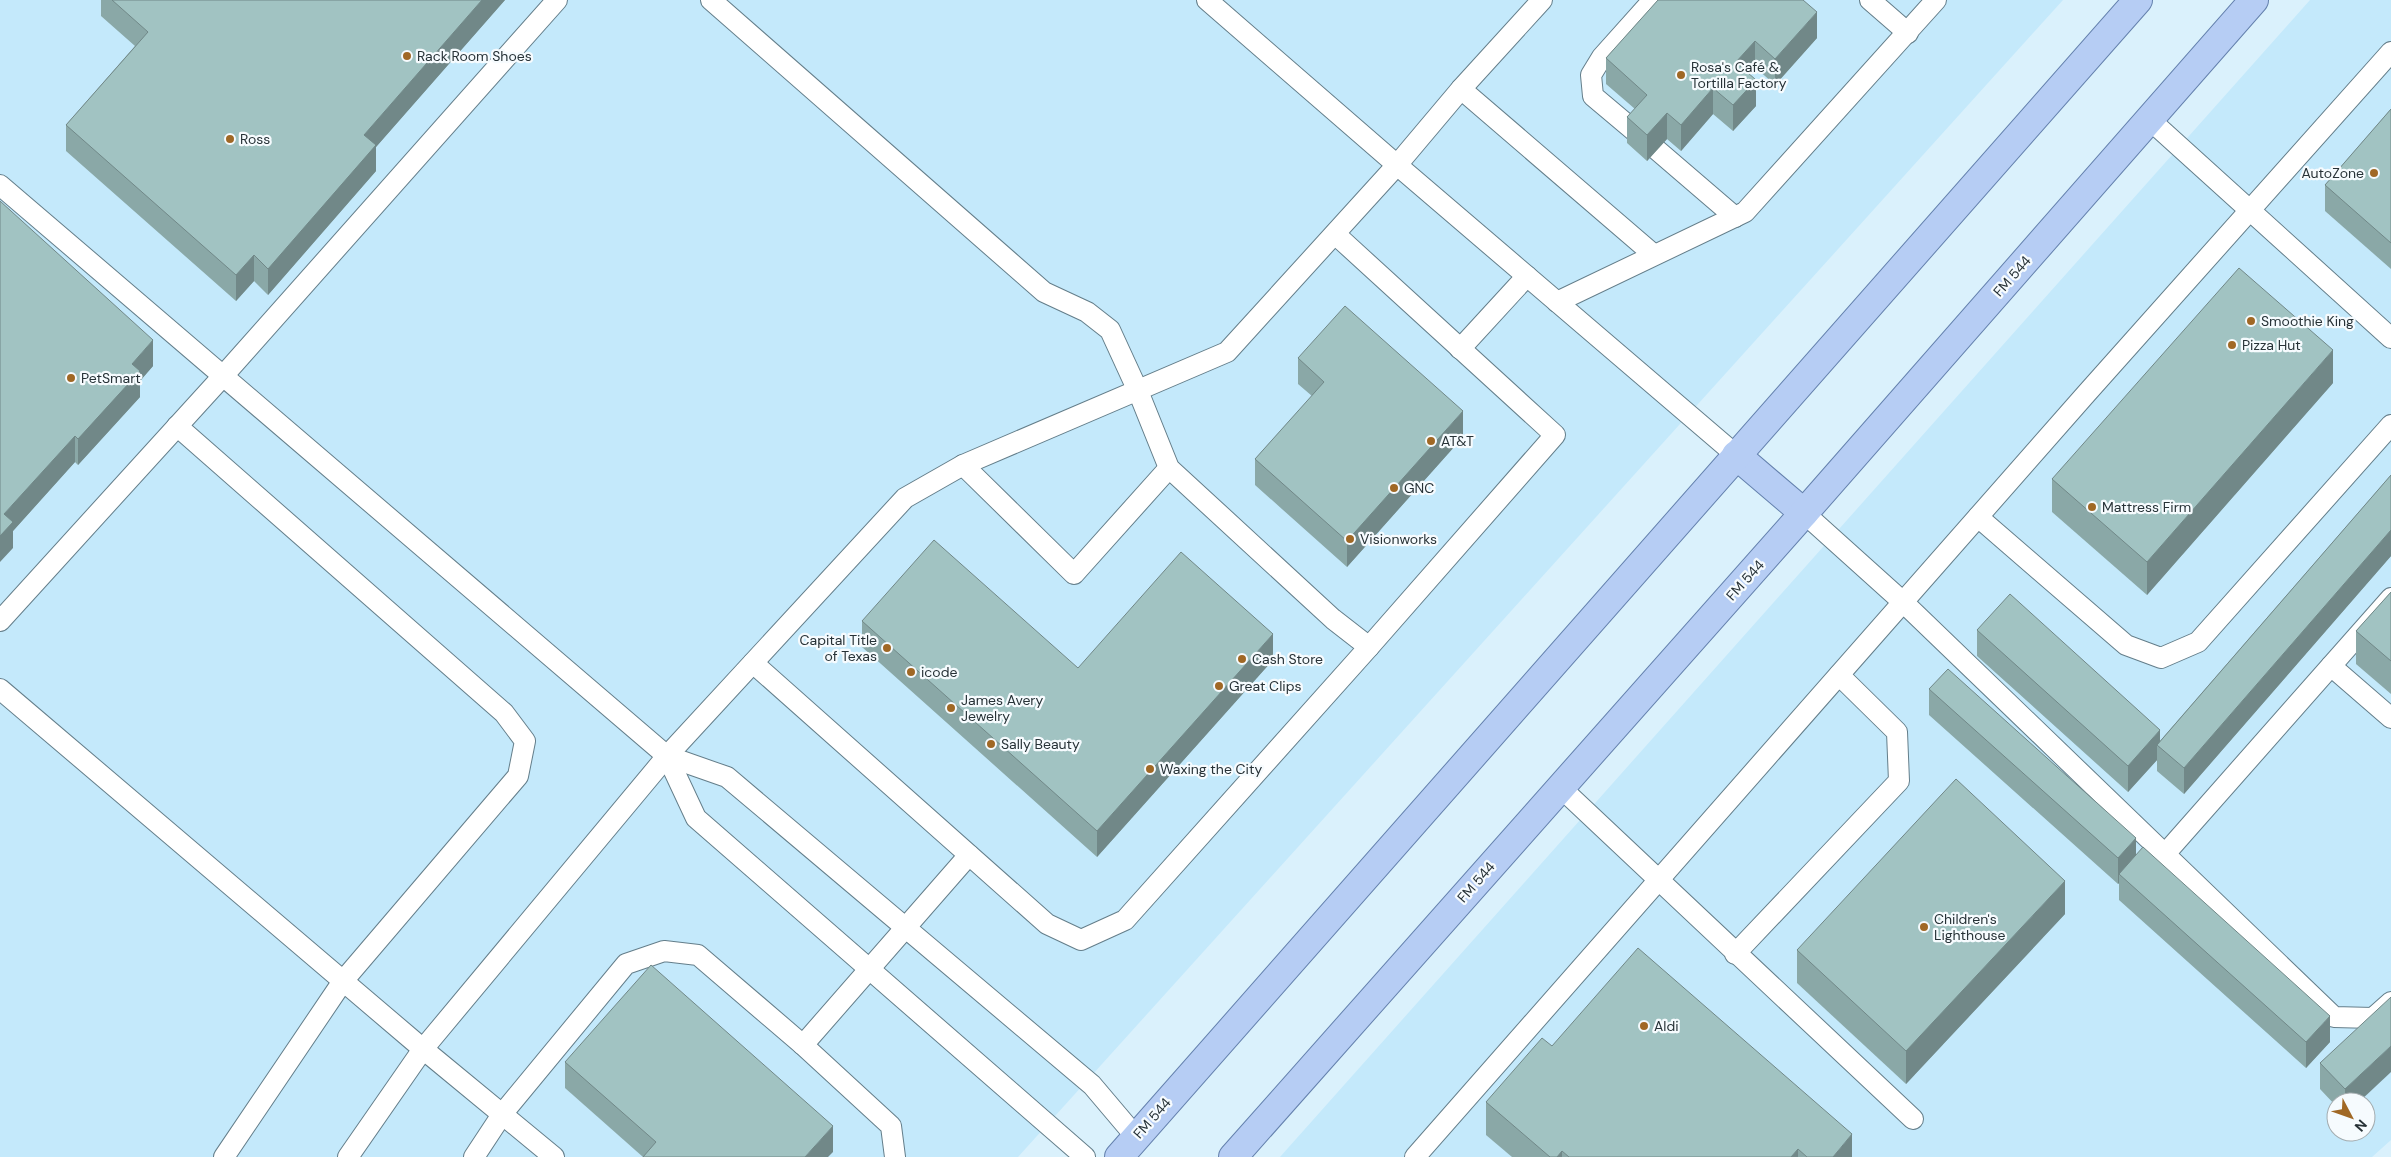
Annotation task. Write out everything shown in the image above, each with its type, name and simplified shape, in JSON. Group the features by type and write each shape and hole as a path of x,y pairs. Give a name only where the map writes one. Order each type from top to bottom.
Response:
{"main road":[{"name":"FM 544","path":"1134,1150 1736,454 2138,0"},
{"name":"FM 544","path":"1233,1157 1804,513 2254,0"},
{"path":"1736,454 1804,513"}],"lane":[{"path":"0,621 223,376 557,0"},
{"path":"711,0 1044,292 1087,312 1110,330 1138,390 1169,468 1333,619 1369,647"},
{"path":"1208,0 1397,165 1736,454"},
{"path":"348,1157 423,1049 666,756 905,498 963,464 1227,352 1397,165 1461,89 1542,0"},
{"path":"1637,133 1594,96 1591,75 1602,57 1653,0"},
{"path":"1870,0 1908,33"},
{"path":"1557,302 1745,212 1936,0"},
{"path":"1426,1154 1658,882 1839,675 2391,52"},
{"path":"1461,89 1654,254"},
{"path":"2149,120 2391,338"},
{"path":"1657,150 1735,217"},
{"path":"0,185 666,756 727,777 1092,1085 1134,1150"},
{"path":"753,663 1047,924 1081,940 1124,920 1369,647 1555,435 1335,234"},
{"path":"1460,349 1527,276"},
{"path":"1978,517 2126,645 2161,658 2198,642 2391,425"},
{"path":"177,426 504,713 525,741 518,776 343,982 224,1157"},
{"path":"963,464 1074,574 1169,468"},
{"path":"1804,513 1904,603 2334,1017 2373,1018 2391,1002"},
{"path":"2165,854 2391,598"},
{"path":"2331,666 2391,718"},
{"path":"1735,954 1899,781 1897,732 1839,675"},
{"path":"0,689 343,982 554,1157"},
{"path":"666,756 696,818 1085,1157"},
{"path":"1560,788 1658,882 1913,1119"},
{"path":"803,1045 969,855"},
{"path":"474,1157 503,1113 626,964 664,951 698,955 803,1045 891,1126 895,1157"}],"shaded area":[{"path":"0,0 2063,0 1018,1157 0,1157"},
{"path":"2310,0 2391,0 2391,1140 2372,1157 1280,1157"}],"building":[{"name":"Ross","path":"112,0 482,0 364,135 376,145 268,269 254,255 236,275 66,125 148,32"},
{"name":"Rosa's Café & Tortilla Factory","path":"1658,0 1803,0 1817,12 1775,59 1755,41 1736,62 1756,80 1733,105 1713,88 1681,125 1667,113 1647,135 1627,117 1647,95 1606,58"},
{"name":"AutoZone","path":"2391,109 2391,243 2325,185"},
{"name":"PetSmart","path":"0,201 153,340 132,364 140,371 78,439 75,436 4,514 13,522 0,536"},
{"path":"2239,268 2333,350 2147,562 2052,479"},
{"path":"1345,306 1463,411 1347,541 1255,459 1324,382 1298,358"},
{"path":"2391,475 2391,530 2184,768 2157,745"},
{"path":"934,540 1078,668 1181,552 1273,634 1097,831 862,621"},
{"path":"2391,592 2391,661 2356,631"},
{"path":"2010,594 2160,730 2128,766 1977,630"},
{"path":"1948,669 2136,838 2118,858 1929,689"},
{"path":"1956,779 2065,881 1906,1051 1797,950"},
{"path":"2143,847 2330,1016 2306,1042 2119,874"},
{"name":"Aldi","path":"1638,948 1852,1134 1833,1157 1807,1157 1798,1149 1791,1157 1569,1157 1562,1151 1557,1157 1550,1157 1486,1102 1542,1038 1552,1046"},
{"path":"651,965 833,1126 805,1157 643,1157 656,1142 565,1062"},
{"path":"2391,997 2391,1046 2345,1089 2320,1063"}],"place":[{"name":"Rack Room Shoes","path":"407,56"},
{"name":"Rosa's Café & Tortilla Factory","path":"1681,75"},
{"name":"Ross","path":"230,139"},
{"name":"AutoZone","path":"2374,173"},
{"name":"Smoothie King","path":"2251,321"},
{"name":"Pizza Hut","path":"2232,345"},
{"name":"PetSmart","path":"71,378"},
{"name":"AT&T","path":"1431,441"},
{"name":"GNC","path":"1394,488"},
{"name":"Mattress Firm","path":"2092,507"},
{"name":"Visionworks","path":"1350,539"},
{"name":"Capital Title of Texas","path":"887,648"},
{"name":"Cash Store","path":"1242,659"},
{"name":"icode","path":"911,672"},
{"name":"Great Clips","path":"1219,686"},
{"name":"James Avery Jewelry","path":"951,708"},
{"name":"Sally Beauty","path":"991,744"},
{"name":"Waxing the City","path":"1150,769"},
{"name":"Children's Lighthouse","path":"1924,927"},
{"name":"Aldi","path":"1644,1026"}]}
